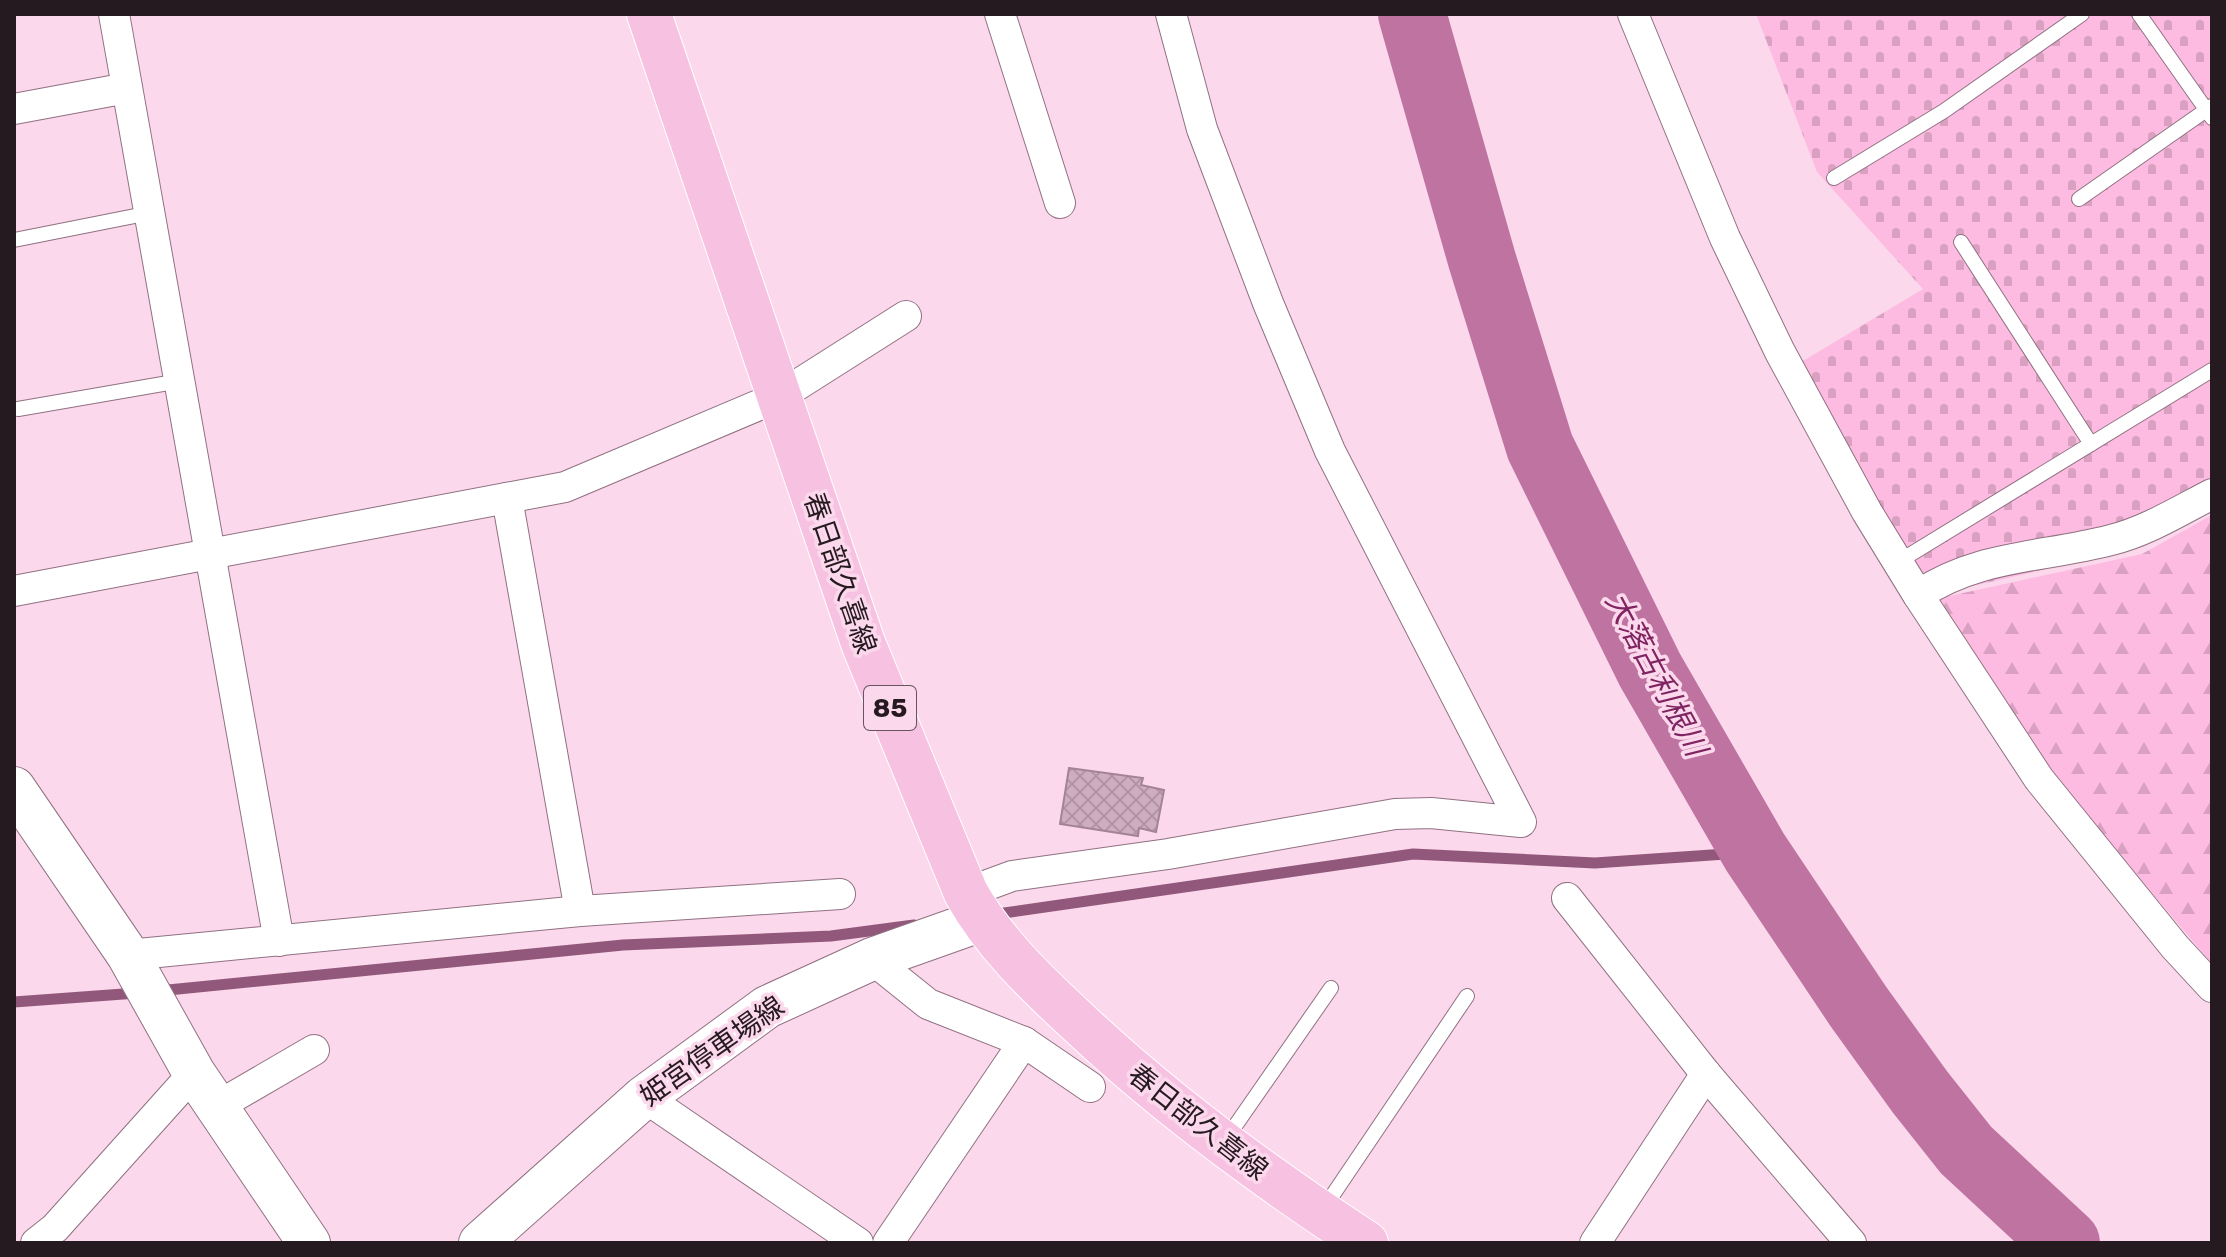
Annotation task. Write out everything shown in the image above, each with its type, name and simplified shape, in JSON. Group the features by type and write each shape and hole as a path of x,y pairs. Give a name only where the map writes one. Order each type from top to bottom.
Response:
{"main road":[{"name":"春日部久喜線","path":"649,14 863,643 974,906 1030,977 1158,1095 1222,1145 1366,1243"},
{"path":"14,788 128,955 205,1090 303,1241"},
{"name":"姫宮停車場線","path":"480,1243 644,1097 767,1007 872,959 974,906"}],"street":[{"path":"114,14 279,941"},
{"path":"1000,14 1060,203"},
{"path":"974,906 1012,876 1168,854 1395,814 1431,813 1521,822 1325,437 1268,303 1202,129 1171,14"},
{"path":"1633,14 1725,238 1766,324 1867,512 2039,779 2175,947 2212,987"},
{"path":"14,109 127,88"},
{"path":"14,591 565,487 780,396 906,316"},
{"path":"1918,595 1943,579 1999,560 2112,540 2153,525 2212,494"},
{"path":"507,498 580,911"},
{"path":"128,955 580,911 840,894"},
{"path":"1567,898 1706,1074 1851,1243"},
{"path":"872,959 928,1004 1024,1042 1090,1087"},
{"path":"888,1243 1024,1042"},
{"path":"36,1243 205,1090 314,1050"},
{"path":"1595,1243 1706,1074"},
{"path":"644,1097 858,1243"}],"lane":[{"path":"1834,178 1944,111 2082,14"},
{"path":"2079,199 2210,112 2139,14"},
{"path":"14,240 150,213"},
{"path":"1961,242 2091,444"},
{"path":"1898,562 2212,370"},
{"path":"18,409 180,381"},
{"path":"1222,1145 1331,988"},
{"path":"1321,1213 1467,996"}],"green space":[{"path":"1756,14 2212,14 2212,510 2143,547 1933,595 1798,364 1923,289 1817,172"},
{"path":"2212,515 2212,964 2037,757 1936,599 2142,554"}],"building":[{"path":"1069,768 1143,778 1141,785 1164,790 1156,832 1139,828 1138,836 1060,824"}],"waterway":[{"name":"大落古利根川","path":"1412,14 1482,260 1540,447 1650,670 1755,852 1920,1092 1966,1150 2066,1243"},
{"path":"990,915 1413,854 1595,863 1755,852"},
{"path":"158,991 623,945 831,936 914,925"},
{"path":"14,1002 137,993"}]}
